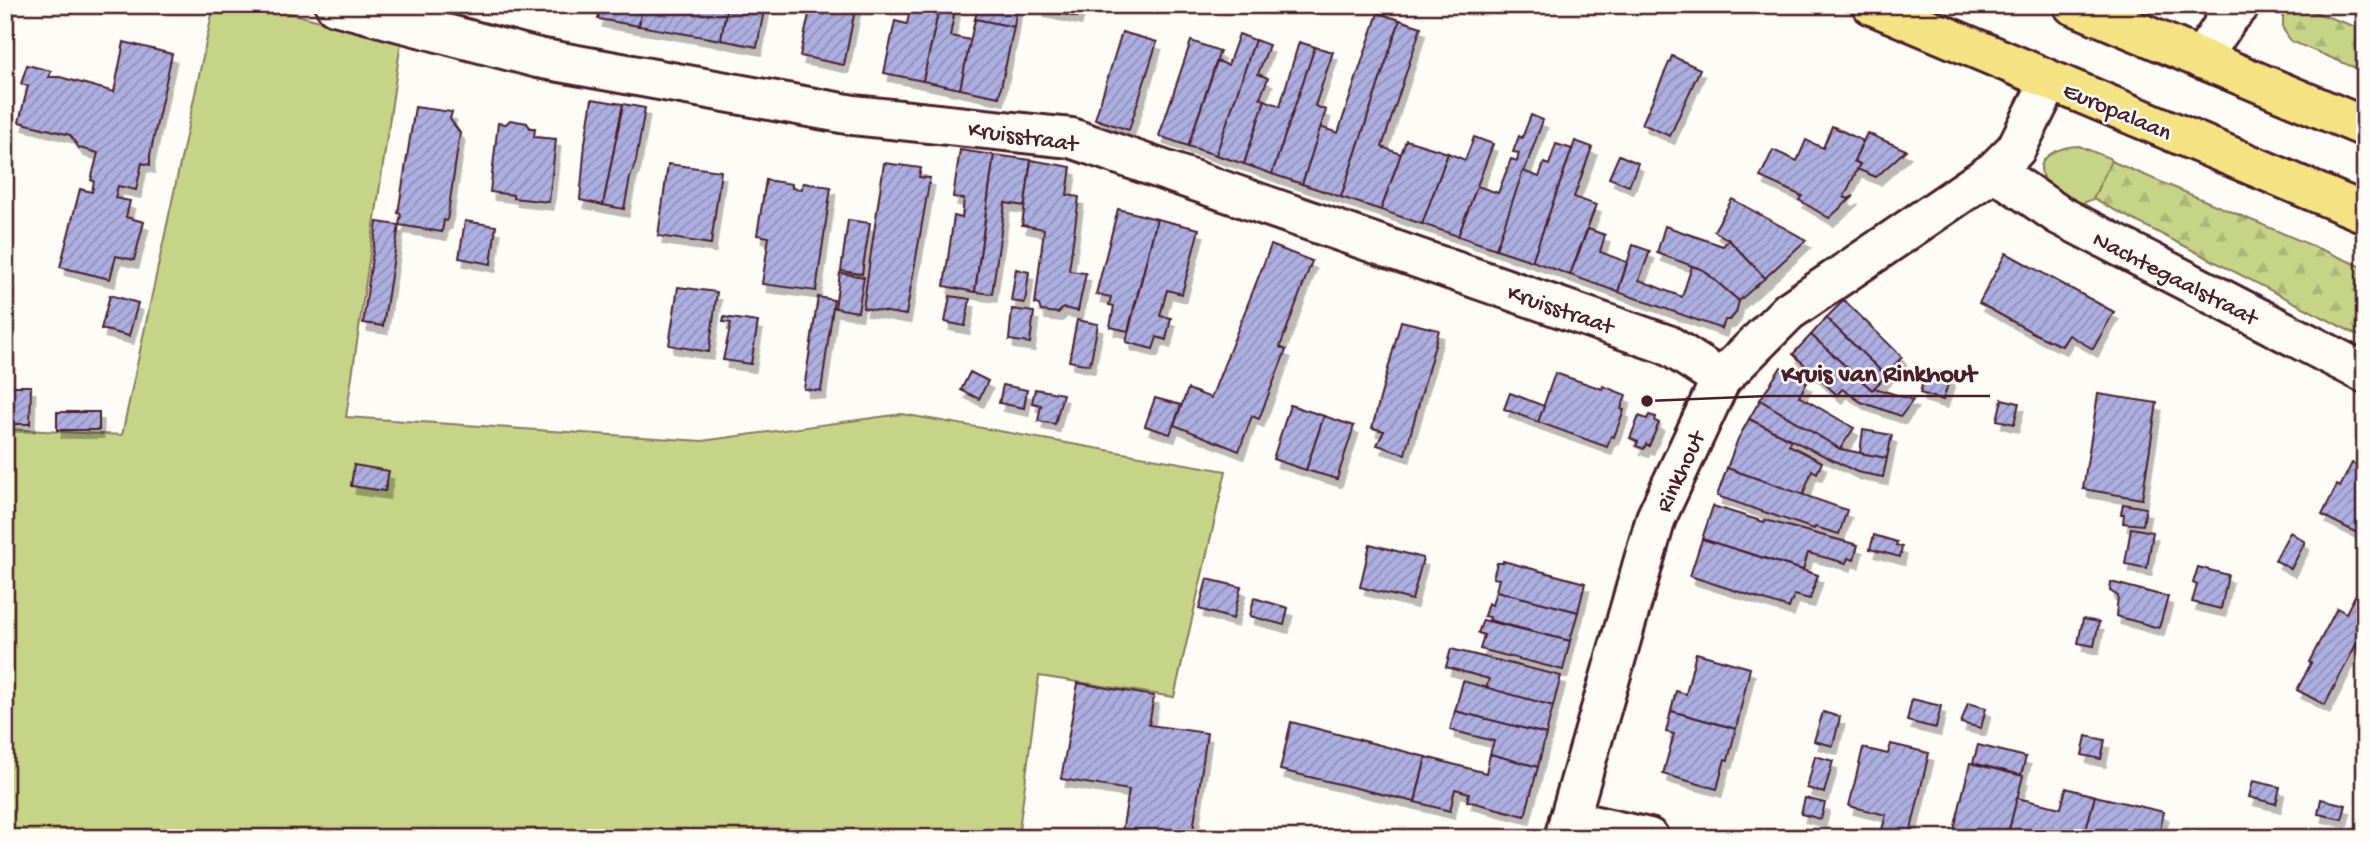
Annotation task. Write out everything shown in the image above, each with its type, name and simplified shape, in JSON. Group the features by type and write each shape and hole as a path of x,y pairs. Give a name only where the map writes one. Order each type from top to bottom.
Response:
{"highway":[{"name":"Europalaan","path":"1872,5 2365,213"},
{"path":"2073,5 2365,127"}],"street":[{"name":"Kruisstraat","path":"335,5 538,58 593,68 853,114 1071,138 1668,345 1721,379"},
{"path":"2201,59 2228,18 2241,5"},
{"name":"Rinkhout","path":"1566,829 1656,518 1721,379 1789,311 1994,171 2016,149 2050,81"},
{"name":"Nachtegaalstraat","path":"1994,171 2059,215 2365,373"},
{"path":"1566,829 1649,838"}],"green space":[{"path":"214,5 259,5 401,42 346,417 702,441 902,414 1226,471 1174,697 1039,676 1018,838 5,838 5,429 122,435"},
{"path":"2283,5 2294,5 2365,30 2365,72 2291,41 2283,29"},
{"path":"2079,146 2111,161 2093,199 2081,204 2052,188 2041,172 2045,159 2050,154"},
{"path":"2111,161 2365,268 2365,339 2093,199"}],"building":[{"path":"601,5 642,5 639,26 598,19"},
{"path":"642,5 727,5 721,40 639,26"},
{"path":"727,5 765,5 757,47 721,40"},
{"path":"811,5 856,5 844,65 800,56"},
{"path":"911,5 940,5 923,81 884,73 895,21 907,24"},
{"path":"940,5 956,5 950,36 971,40 960,89 923,81"},
{"path":"979,5 1017,5 1014,27 975,19"},
{"path":"1041,5 1080,5 1077,17 1040,9"},
{"path":"1378,13 1400,20 1341,197 1302,184 1320,127 1338,133"},
{"path":"975,19 1014,27 999,97 960,89"},
{"path":"1400,20 1421,27 1382,147 1401,154 1381,210 1341,197"},
{"path":"1122,32 1157,42 1129,130 1095,119"},
{"path":"1239,34 1255,40 1216,155 1188,146 1217,61 1228,65"},
{"path":"1255,40 1269,45 1258,74 1268,78 1260,98 1265,100 1244,164 1216,155"},
{"path":"1191,41 1220,51 1188,146 1159,136"},
{"path":"124,42 172,54 150,165 142,163 136,190 118,186 115,198 130,201 126,217 144,222 134,260 116,256 110,279 60,267 80,189 92,192 94,181 91,180 98,153 79,148 70,135 19,122 28,86 21,84 27,65 51,71 49,77 60,77 114,92"},
{"path":"1299,42 1315,47 1272,174 1244,164 1265,100 1280,106"},
{"path":"1315,47 1333,52 1315,106 1326,110 1302,184 1272,174"},
{"path":"1672,56 1700,69 1670,136 1642,124"},
{"path":"592,99 623,104 603,205 580,200"},
{"path":"623,104 645,108 624,209 603,205"},
{"path":"415,107 452,112 450,119 460,133 447,221 444,220 442,232 399,225 401,214 398,213"},
{"path":"1531,115 1543,120 1496,249 1458,236 1477,186 1498,193 1511,159 1517,161 1519,153 1513,152"},
{"path":"510,120 527,123 530,128 535,128 534,137 556,139 549,202 490,192 498,123 506,124"},
{"path":"1832,126 1863,141 1854,161 1860,164 1844,197 1848,199 1854,196 1829,218 1799,200 1802,196 1760,177 1773,150 1797,161 1806,140 1823,148"},
{"path":"1867,133 1906,150 1876,177 1857,169 1860,164 1854,161"},
{"path":"1474,137 1493,144 1458,236 1422,224 1448,153 1465,160"},
{"path":"1406,140 1448,153 1422,224 1381,210"},
{"path":"1575,141 1592,147 1574,197 1596,205 1570,275 1532,261"},
{"path":"1556,144 1572,149 1532,261 1496,249 1523,171 1539,177 1544,163 1549,165"},
{"path":"960,150 994,155 975,292 944,286 954,216 962,218 964,199 953,197"},
{"path":"994,155 1031,160 1025,206 1005,203 992,294 975,292"},
{"path":"1619,155 1638,163 1629,186 1609,178"},
{"path":"1031,160 1071,167 1067,195 1079,197 1069,271 1086,273 1078,311 1063,308 1058,313 1041,311 1039,305 1035,304 1044,229 1022,225"},
{"path":"884,163 921,168 919,177 930,178 906,315 863,308"},
{"path":"668,164 721,171 711,244 658,236"},
{"path":"766,180 792,184 792,188 802,189 803,183 831,187 816,291 762,284 769,237 757,235"},
{"path":"1732,199 1806,240 1765,278 1729,240 1714,231"},
{"path":"1118,209 1157,219 1128,331 1110,327 1114,306 1109,305 1111,297 1096,294"},
{"path":"1157,219 1199,229 1182,294 1167,290 1160,316 1171,318 1166,340 1157,337 1153,349 1126,342"},
{"path":"848,220 870,223 862,274 841,271"},
{"path":"465,221 496,226 491,264 459,258"},
{"path":"377,222 399,225 383,326 363,323"},
{"path":"1665,226 1723,246 1729,240 1765,278 1739,301 1703,270 1657,253"},
{"path":"1588,229 1605,235 1600,252 1627,262 1618,292 1570,275"},
{"path":"1271,245 1312,261 1280,347 1286,350 1259,419 1252,416 1239,451 1174,425 1188,389 1211,398"},
{"path":"1633,245 1650,251 1639,280 1682,297 1692,266 1703,270 1739,301 1736,313 1730,320 1725,320 1722,329 1618,292"},
{"path":"2006,253 2114,312 2093,349 2069,335 2062,346 1979,303"},
{"path":"1016,269 1029,272 1025,303 1011,301"},
{"path":"840,273 864,277 858,312 835,308"},
{"path":"678,287 717,292 709,352 669,345"},
{"path":"110,295 138,303 129,336 101,329"},
{"path":"950,296 970,299 965,326 945,322"},
{"path":"818,297 834,300 821,391 804,389"},
{"path":"1844,300 1902,357 1886,376 1826,318"},
{"path":"1012,309 1034,312 1030,343 1009,340"},
{"path":"724,317 758,322 751,364 723,360 731,323 723,322"},
{"path":"1826,318 1886,376 1872,390 1811,335"},
{"path":"1077,320 1098,324 1090,365 1069,361"},
{"path":"1401,321 1439,330 1405,454 1377,445 1384,431 1372,428"},
{"path":"1811,335 1872,390 1875,388 1913,400 1901,416 1861,402 1842,389 1837,395 1793,354"},
{"path":"1781,367 1807,383 1799,396 1854,428 1840,449 1760,400"},
{"path":"970,372 988,381 979,399 961,390"},
{"path":"1925,372 1950,378 1943,400 1920,393"},
{"path":"1555,373 1626,395 1621,409 1624,410 1614,437 1611,436 1607,447 1538,422"},
{"path":"1003,385 1027,390 1024,408 999,403"},
{"path":"5,386 31,386 30,424 5,424"},
{"path":"1035,389 1063,394 1055,424 1038,421 1041,405 1032,403"},
{"path":"1510,393 1544,406 1538,422 1504,409"},
{"path":"2098,394 2157,403 2142,499 2083,489"},
{"path":"1155,398 1181,405 1170,434 1145,426"},
{"path":"2002,399 2019,403 2014,424 1997,420"},
{"path":"1760,400 1840,449 1887,458 1883,477 1857,472 1749,419"},
{"path":"1290,405 1324,416 1306,470 1273,459"},
{"path":"57,412 99,412 99,430 57,430"},
{"path":"1649,415 1656,417 1655,421 1659,423 1649,446 1646,444 1644,449 1636,446 1638,442 1630,438 1639,416 1647,419"},
{"path":"1324,416 1354,426 1337,479 1306,470"},
{"path":"1749,419 1791,440 1789,445 1822,462 1817,473 1812,470 1803,495 1727,468"},
{"path":"1863,430 1892,435 1887,458 1860,453"},
{"path":"2352,463 2365,470 2365,537 2322,515"},
{"path":"354,465 389,471 385,491 351,486"},
{"path":"1727,468 1847,510 1839,534 1815,527 1814,529 1717,496"},
{"path":"2123,504 2146,508 2143,525 2123,523"},
{"path":"1713,506 1764,522 1765,520 1858,545 1854,560 1848,558 1846,563 1808,553 1803,570 1702,539"},
{"path":"2131,528 2153,532 2147,568 2125,564"},
{"path":"2290,532 2305,542 2291,569 2275,560"},
{"path":"1874,535 1897,542 1896,545 1902,547 1900,557 1870,549"},
{"path":"1702,539 1818,575 1810,599 1794,595 1789,608 1690,576"},
{"path":"1370,544 1423,558 1412,600 1360,587"},
{"path":"1503,561 1585,583 1578,612 1496,591 1499,579 1493,578 1497,563"},
{"path":"2198,567 2228,575 2221,609 2192,602 2197,585 2193,583"},
{"path":"2365,577 2365,627 2325,705 2297,690 2337,608 2346,613"},
{"path":"1207,579 1241,587 1233,619 1199,609"},
{"path":"2111,582 2168,597 2159,628 2116,616 2118,596 2110,591"},
{"path":"1496,591 1578,612 1570,641 1489,620 1490,617 1484,616 1488,603 1492,605"},
{"path":"1254,598 1288,608 1284,625 1250,616"},
{"path":"2083,619 2099,622 2094,646 2078,643"},
{"path":"1483,620 1570,641 1563,670 1480,649 1484,635 1478,633"},
{"path":"1451,649 1561,676 1553,706 1486,688 1489,679 1446,667"},
{"path":"1696,653 1750,668 1736,729 1671,711 1676,691 1686,694"},
{"path":"1463,681 1553,706 1546,734 1455,711"},
{"path":"1078,683 1154,696 1149,725 1207,733 1192,838 1158,838 1122,832 1129,790 1061,779"},
{"path":"1912,699 1941,706 1936,728 1907,721"},
{"path":"1968,703 1986,708 1981,728 1961,723"},
{"path":"1455,711 1546,734 1538,767 1490,754 1494,741 1450,730"},
{"path":"1671,711 1736,729 1717,789 1663,774 1674,734 1666,732"},
{"path":"1823,712 1840,717 1833,746 1814,741"},
{"path":"1291,722 1426,757 1415,802 1280,770"},
{"path":"2086,736 2105,740 2101,759 2082,755"},
{"path":"1891,744 1929,753 1909,838 1881,833 1886,815 1849,806 1863,748 1888,754"},
{"path":"1978,745 2026,757 2021,775 1973,763"},
{"path":"1490,754 1538,767 1525,816 1467,801 1469,793 1455,789 1450,811 1415,802 1426,757 1486,773"},
{"path":"1815,756 1833,761 1824,793 1807,788"},
{"path":"1970,763 2023,776 2007,838 1952,838"},
{"path":"2253,781 2280,787 2276,804 2249,797"},
{"path":"2066,788 2095,796 2084,838 2007,838 2017,798 2061,808"},
{"path":"2095,796 2164,812 2158,838 2084,838"},
{"path":"1805,798 1825,803 1821,819 1801,814"},
{"path":"2321,799 2346,805 2342,819 2318,814"}],"place":[{"name":"Kruis van Rinkhout","path":"1647,401"}]}
